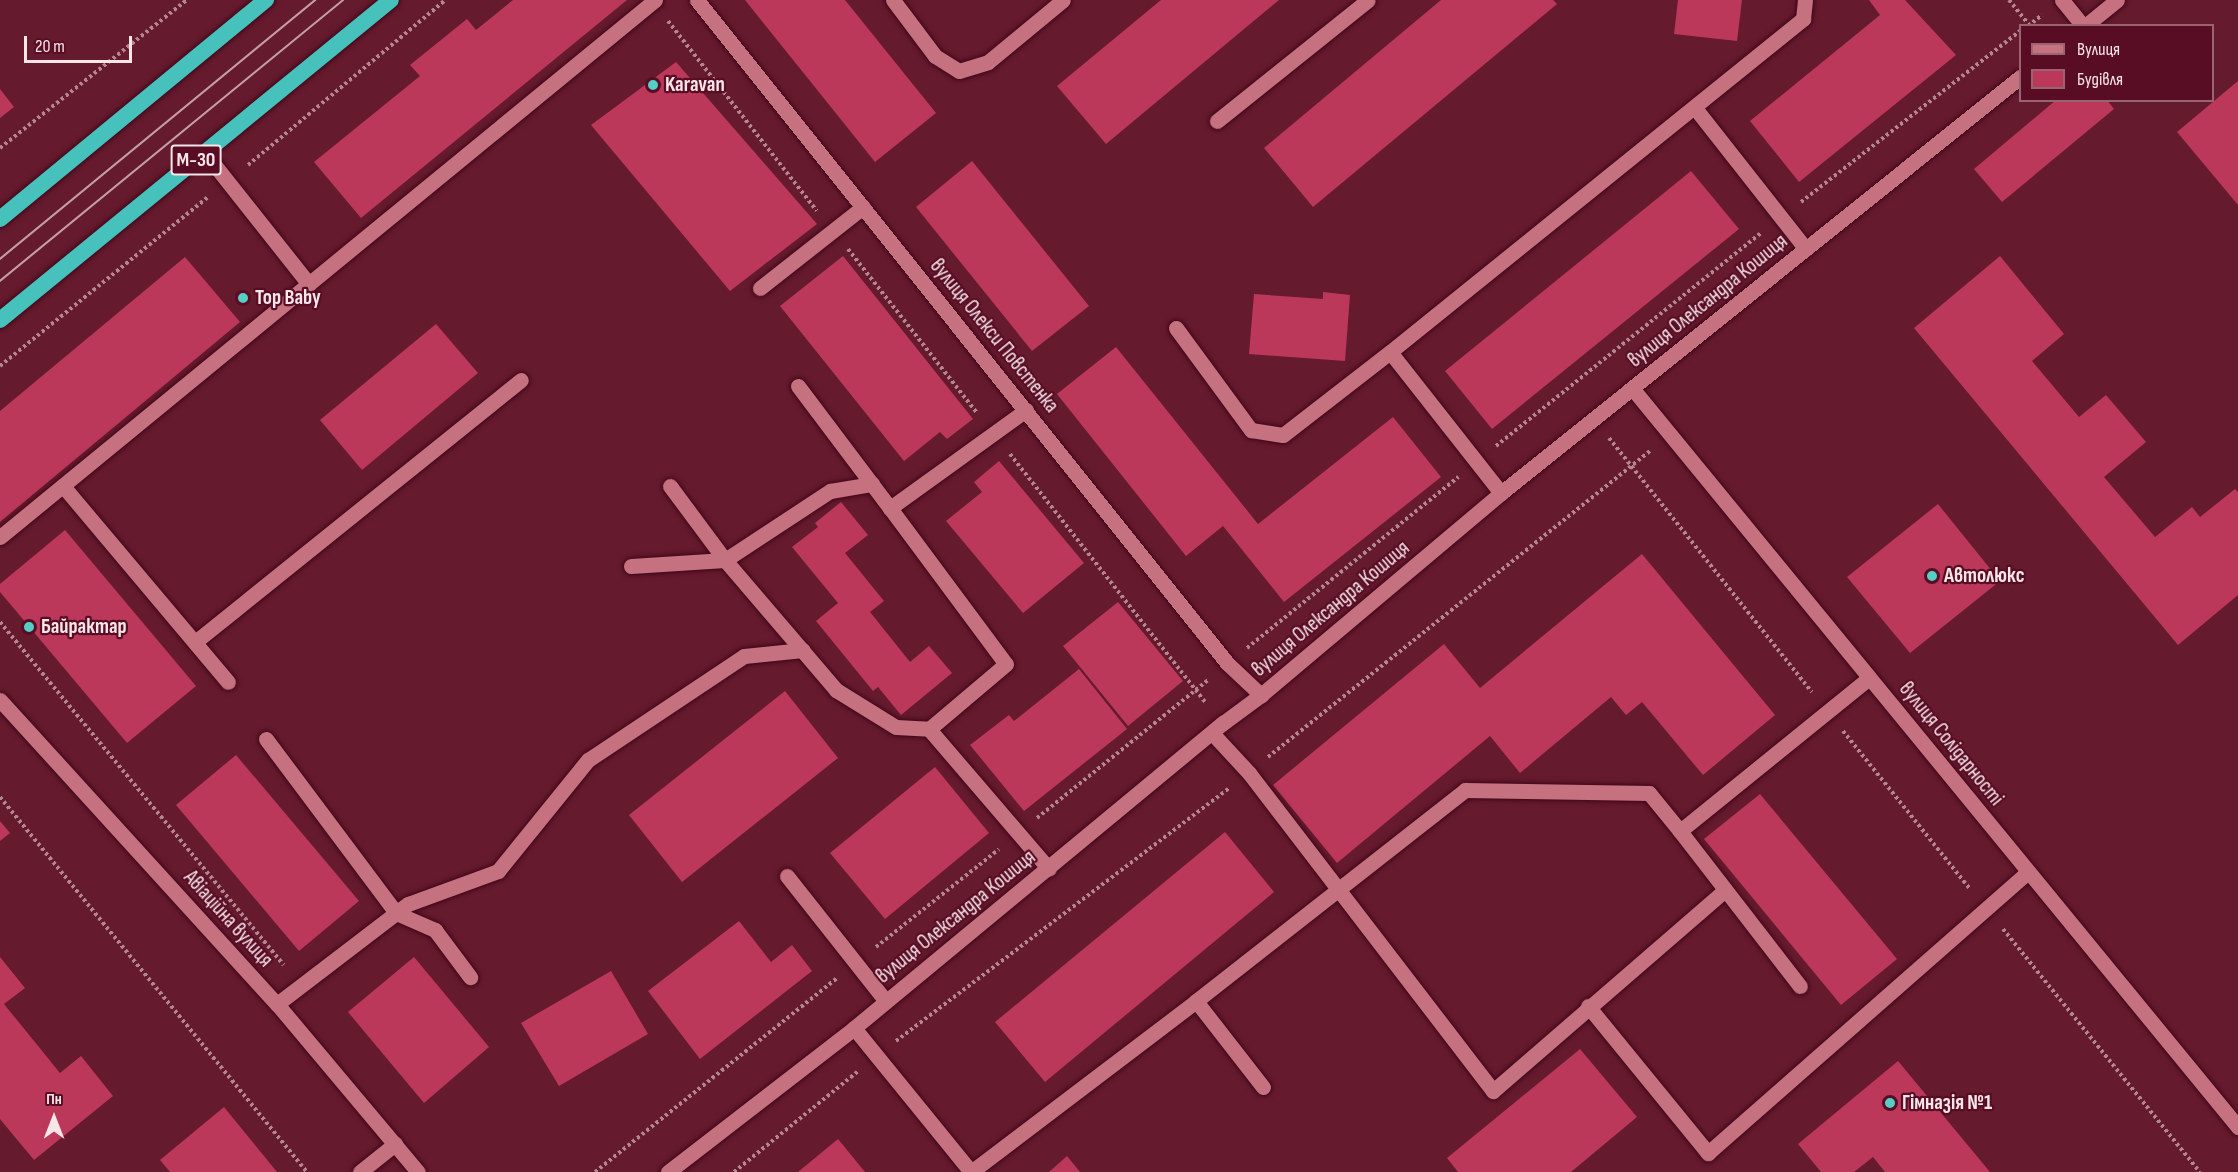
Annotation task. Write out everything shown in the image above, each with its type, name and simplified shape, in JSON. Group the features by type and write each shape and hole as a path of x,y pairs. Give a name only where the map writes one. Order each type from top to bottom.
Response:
{"highway":[{"path":"0,219 266,0"},
{"name":"М-30","path":"0,320 392,0"}],"street":[{"name":"вулиця Олекси Повстенка","path":"697,0 1227,663 1261,695"},
{"path":"893,0 935,56 959,71 988,62 1063,0"},
{"path":"1217,121 1368,0"},
{"path":"1176,328 1251,430 1283,435 1695,108 1803,19 1805,0"},
{"path":"2062,0 2082,24"},
{"path":"2087,24 2117,0"},
{"path":"0,537 654,1"},
{"name":"вулиця Олександра Кошиця","path":"668,1172 854,1028 885,1000 1261,695 1501,493 2019,78"},
{"path":"1695,108 1806,249"},
{"path":"205,153 309,285"},
{"path":"760,288 863,207"},
{"path":"1390,352 1501,493"},
{"path":"195,642 521,380"},
{"path":"670,486 725,560 836,690 896,727 929,729 1006,664 798,386"},
{"name":"вулиця Солідарності","path":"1632,388 2238,1127"},
{"path":"890,508 1026,410"},
{"path":"631,566 725,560 830,491 872,484"},
{"path":"63,486 228,682"},
{"path":"278,1004 408,904 498,871 588,760 744,656 803,650"},
{"path":"1680,831 1869,678"},
{"name":"Авіаційна вулиця","path":"0,700 278,1004 418,1172"},
{"path":"1218,728 1338,891 1493,1090 1725,890"},
{"path":"929,729 1049,869"},
{"path":"266,739 396,913 435,930 471,977"},
{"path":"854,1028 972,1172 1338,891 1465,790 1649,793 1800,986"},
{"path":"1588,1006 1708,1153 2028,872"},
{"path":"787,876 885,1000"},
{"path":"1196,1001 1263,1087"},
{"path":"360,1172 395,1144"}],"path":[{"path":"0,148 187,0"},
{"path":"2009,0 2028,24"},
{"path":"654,1 1196,690 1218,728"},
{"path":"595,1172 1781,217 2019,32"},
{"path":"1594,418 1986,909 2200,1172"},
{"path":"734,1172 876,1056 1249,773 1670,435"},
{"path":"0,622 301,987"},
{"path":"0,797 307,1172"}],"building":[{"path":"513,0 627,0 361,218 314,162 420,76 410,65 467,19 476,30"},
{"path":"745,0 845,0 936,113 875,162"},
{"path":"1161,0 1279,0 1106,144 1057,86"},
{"path":"1441,0 1553,0 1557,4 1313,207 1264,148"},
{"path":"1678,0 1742,0 1737,41 1674,34"},
{"path":"1869,0 1905,0 1956,55 1799,182 1750,121 1880,15"},
{"path":"676,62 817,224 730,291 591,125"},
{"path":"2238,81 2238,205 2177,132"},
{"path":"0,89 14,107 0,118"},
{"path":"2054,102 2109,102 2114,109 2002,202 1974,169"},
{"path":"972,161 1089,306 1032,351 916,207"},
{"path":"1691,171 1739,229 1492,429 1445,371"},
{"path":"843,256 973,419 947,439 940,432 904,461 780,306"},
{"path":"2000,256 2064,334 2032,361 2079,417 2106,395 2146,442 2104,477 2155,537 2192,507 2200,517 2235,489 2238,492 2238,595 2178,645 1914,328"},
{"path":"185,257 240,322 0,522 0,411"},
{"path":"1323,292 1350,295 1345,361 1249,354 1254,294 1323,299"},
{"path":"436,324 478,373 362,470 320,420"},
{"path":"1116,347 1258,524 1393,417 1441,477 1284,602 1223,526 1186,556 1057,394"},
{"path":"999,461 1084,563 1023,613 946,521 982,492 974,482"},
{"path":"841,502 868,535 845,553 884,601 870,612 910,662 929,646 952,673 901,715 878,687 873,691 816,621 838,603 792,547 818,527 815,523"},
{"path":"1938,504 2000,581 1910,653 1847,577"},
{"path":"65,530 196,686 127,743 0,592 0,584"},
{"path":"1642,554 1775,715 1703,775 1642,702 1626,715 1611,697 1520,773 1490,736 1337,863 1273,785 1444,644 1480,688"},
{"path":"1118,602 1183,681 1128,726 1063,646"},
{"path":"1079,669 1127,729 1024,811 970,745 1009,715 1014,721"},
{"path":"785,691 838,758 682,882 629,815"},
{"path":"236,755 359,901 299,951 176,805"},
{"path":"935,767 989,833 885,919 830,853"},
{"path":"1760,794 1897,959 1841,1005 1704,839"},
{"path":"0,821 10,833 0,841"},
{"path":"1225,832 1274,892 1045,1082 995,1022"},
{"path":"739,921 771,962 792,945 812,971 700,1059 648,991"},
{"path":"0,957 25,988 4,1004 60,1073 81,1056 113,1096 34,1160 0,1119"},
{"path":"414,957 489,1047 424,1103 348,1012"},
{"path":"611,971 648,1034 559,1086 521,1023"},
{"path":"1580,1049 1637,1117 1571,1172 1458,1172 1447,1158"},
{"name":"Гімназія №1","path":"1898,1061 1990,1172 1885,1172 1873,1157 1854,1172 1821,1172 1798,1144"},
{"path":"224,1107 277,1172 170,1172 160,1160"},
{"path":"838,1139 865,1172 798,1172"},
{"path":"1067,1156 1080,1172 1049,1172"}],"tram line":[{"path":"0,259 315,0"},
{"path":"0,281 343,0"}],"place":[{"name":"Karavan","path":"653,85"},
{"name":"Top Baby","path":"243,298"},
{"name":"Автолюкс","path":"1932,576"},
{"name":"Байрактар","path":"29,627"},
{"name":"Гімназія №1","path":"1890,1103"}]}
